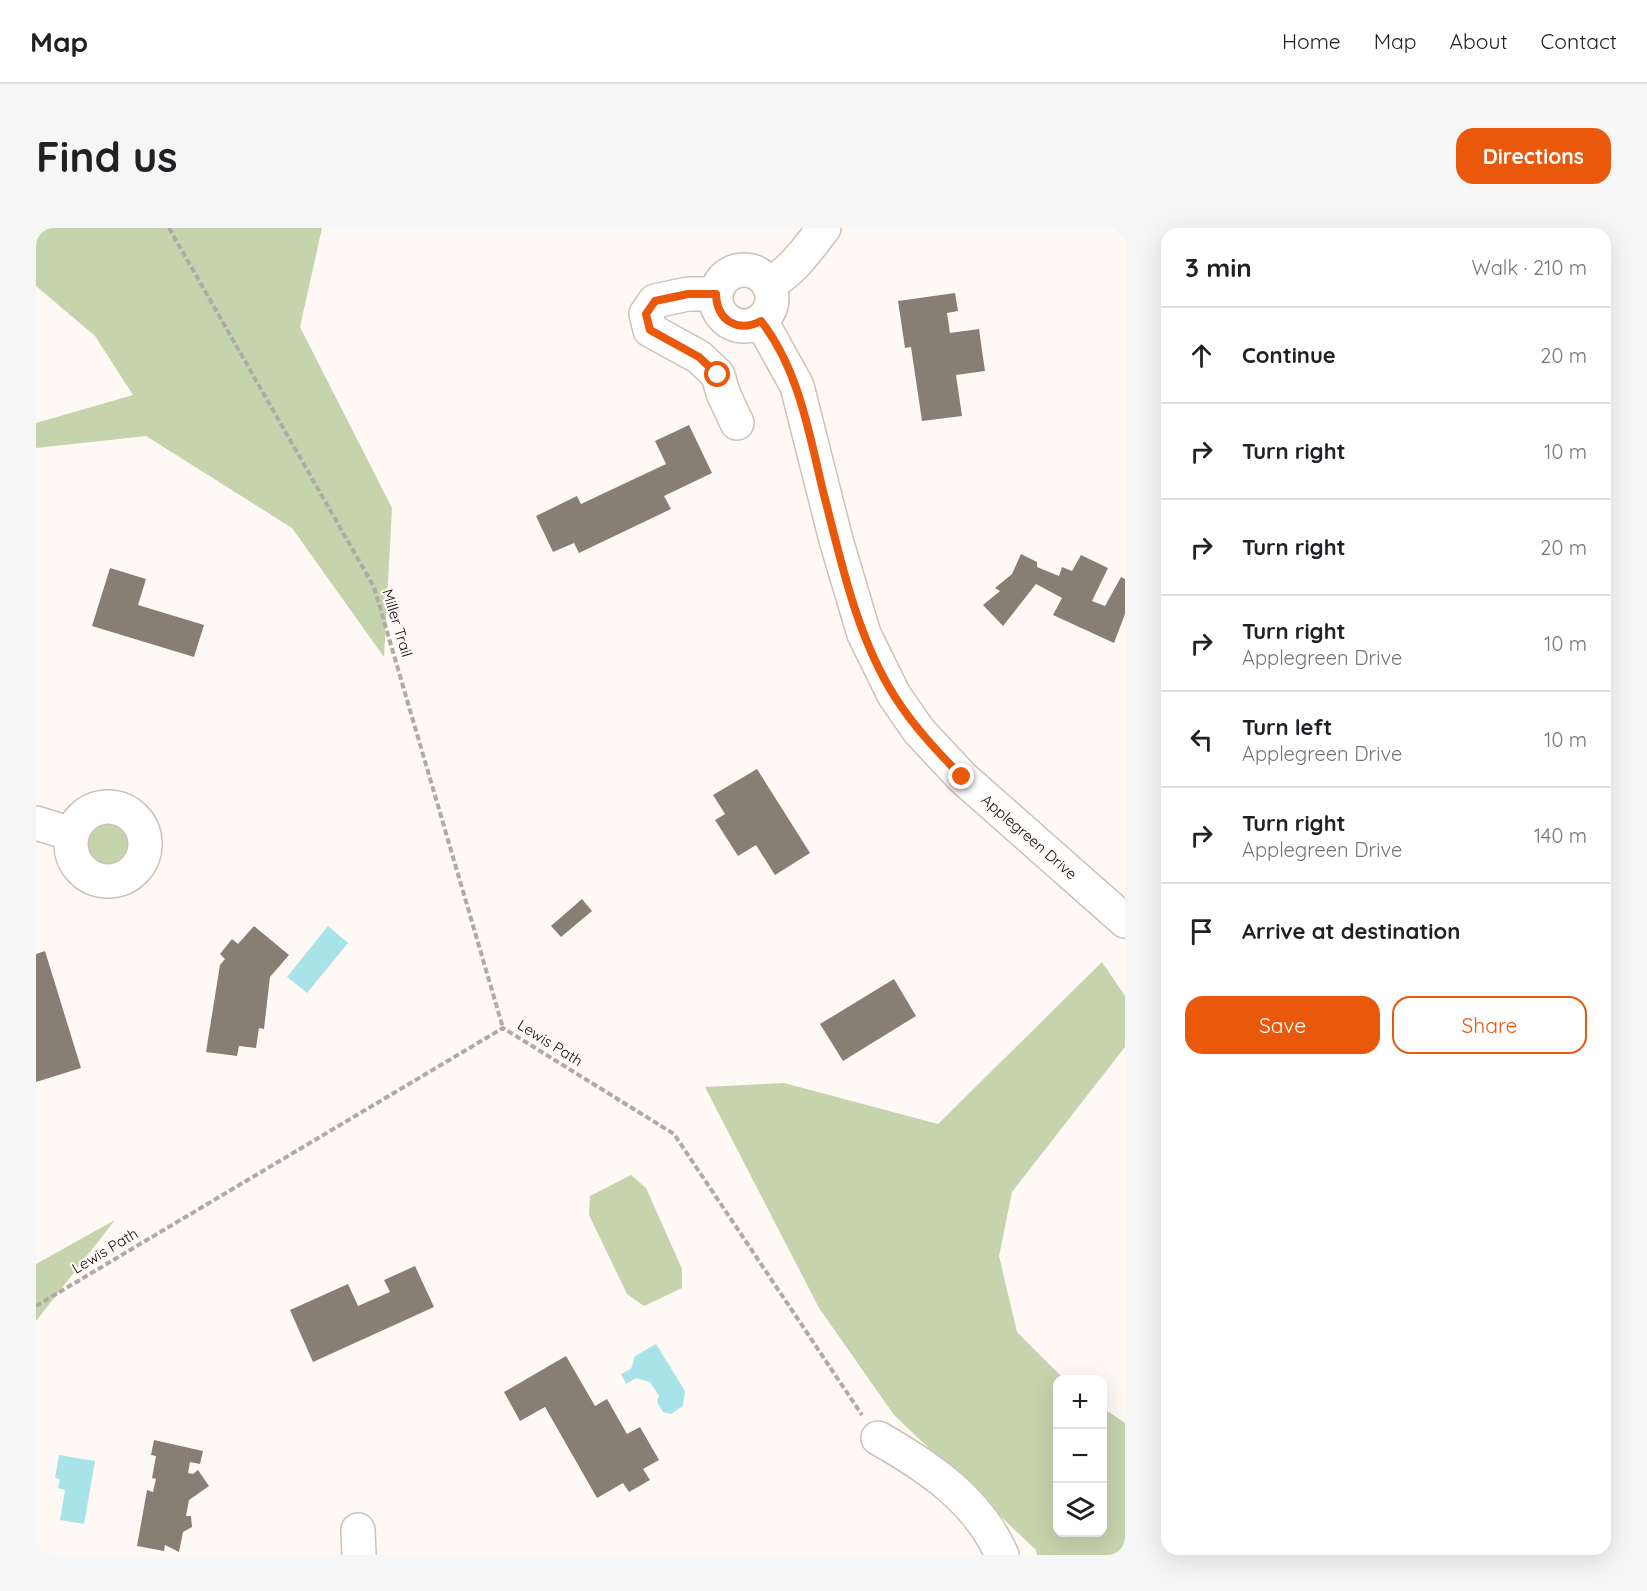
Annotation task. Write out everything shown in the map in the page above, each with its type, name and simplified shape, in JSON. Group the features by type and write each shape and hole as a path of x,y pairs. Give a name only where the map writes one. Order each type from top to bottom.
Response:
{"street":[{"path":"768,284 779,279 802,256 824,228"},
{"path":"748,270 759,274 768,284 772,303 769,313 761,321 751,326 740,327 729,323 716,306 719,284 727,276 737,271 748,270"},
{"path":"716,294 688,294 655,301 646,314 650,330 699,357 718,375 723,393 737,423"},
{"name":"Applegreen Drive","path":"761,321 797,386 836,540 864,634 894,695 919,731 962,777 1125,921"},
{"path":"36,823 72,834"},
{"path":"878,1438 921,1464 964,1499 993,1536 1002,1555"}],"path":[{"name":"Miller Trail","path":"169,228 374,587 503,1028"},
{"name":"Lewis Path","path":"36,1306 503,1028 674,1134 878,1438"}],"green space":[{"path":"36,228 322,228 300,327 392,508 384,657 292,528 146,436 36,448 36,423 133,395 95,336 36,286"},
{"path":"108,822 123,829 130,844 123,859 108,866 93,859 86,844 93,829"},
{"path":"1102,962 1125,996 1125,1047 1012,1192 999,1256 1017,1332 1060,1375 1053,1375 1053,1537 1107,1537 1107,1411 1125,1423 1125,1555 1037,1555 1036,1550 894,1415 819,1308 705,1087 784,1083 938,1124"},
{"path":"631,1175 646,1188 682,1269 682,1288 644,1306 627,1294 589,1215 590,1196"},
{"path":"115,1220 36,1321 36,1264"}],"water":[{"path":"328,926 348,943 307,993 287,977"},
{"path":"656,1344 685,1391 683,1406 671,1414 663,1412 657,1402 659,1396 650,1382 636,1378 626,1384 621,1374 631,1369 635,1356"},
{"path":"59,1455 95,1461 84,1524 60,1520 65,1490 58,1488 60,1479 55,1478"}],"building":[{"path":"955,293 958,311 947,313 950,333 979,329 985,371 956,375 962,416 922,421 911,347 905,348 898,301"},
{"path":"689,425 712,473 664,496 671,509 579,553 574,543 553,552 536,516 577,496 581,504 666,464 655,441"},
{"path":"1021,554 1037,562 1037,567 1059,576 1062,567 1072,571 1081,555 1108,568 1092,601 1105,606 1121,577 1125,579 1125,614 1114,643 1053,615 1062,598 1036,584 1003,626 983,605 1000,591 995,588 1012,574"},
{"path":"110,568 146,579 138,605 204,625 194,657 92,626"},
{"path":"757,769 810,853 775,875 756,845 738,856 715,820 725,814 713,795"},
{"path":"582,899 592,911 561,937 551,926"},
{"path":"254,926 289,955 270,977 264,1029 259,1028 256,1048 239,1046 237,1056 206,1052 220,965 225,959 220,954 232,939 238,944"},
{"path":"45,951 81,1068 36,1082 36,954"},
{"path":"894,979 916,1016 843,1061 820,1024"},
{"path":"415,1266 434,1307 313,1362 290,1310 348,1284 358,1306 390,1292 384,1280"},
{"path":"566,1356 595,1406 607,1399 627,1434 640,1427 659,1460 643,1469 650,1480 629,1492 623,1483 597,1498 545,1407 520,1421 504,1392"},
{"path":"154,1440 203,1451 200,1464 190,1462 188,1473 193,1474 198,1470 209,1486 189,1500 186,1516 191,1516 192,1527 183,1532 179,1552 165,1545 164,1551 137,1546 147,1490 153,1492 156,1479 152,1478 156,1456 151,1455"}],"route":[{"path":"718,375 699,357 650,330 646,314 655,301 688,294 716,294 716,306 721,316 729,323 740,327 751,326 761,321 768,330 797,386 836,540 864,634 894,695 919,731 962,777"}]}
